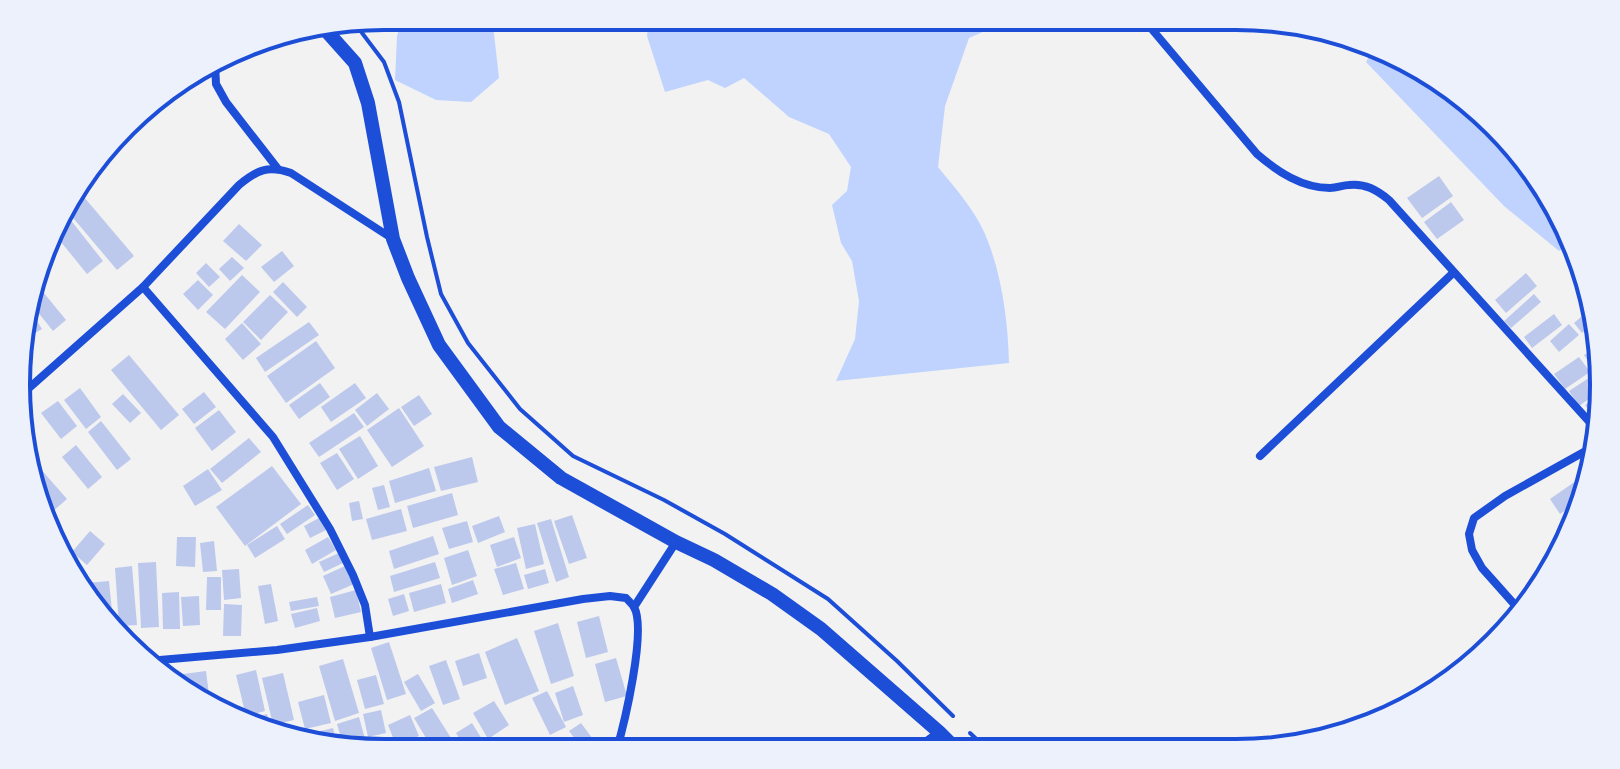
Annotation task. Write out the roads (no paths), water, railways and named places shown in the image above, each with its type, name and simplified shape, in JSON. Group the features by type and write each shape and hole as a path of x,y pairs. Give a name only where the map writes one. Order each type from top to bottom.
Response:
{"street":[{"path":"1153,30 1257,154 1273,168 1312,186 1332,188 1351,184 1372,187 1389,200 1588,420"},
{"path":"330,34 355,63 368,103 393,239 439,345 499,427 561,478 772,594 821,629 946,739"},
{"path":"215,73 216,84 226,102 278,169"},
{"path":"30,387 143,287 239,185 265,169 291,173 393,239"},
{"path":"1260,456 1453,273"},
{"path":"143,287 281,449 330,529 353,575 365,605 370,637"},
{"path":"1514,604 1482,568 1472,550 1469,534 1474,518 1505,496 1583,452"},
{"path":"634,607 676,542"},
{"path":"162,660 277,650 370,637 583,599 626,598 638,618 635,669 620,739"},
{"path":"929,739 939,732"}],"water":[{"path":"399,30 494,30 499,78 471,102 436,100 395,80"},
{"path":"648,30 987,30 969,38 945,106 938,167 975,216 991,249 1003,298 1009,363 836,381 855,339 859,301 852,261 841,243 832,205 847,191 851,167 829,134 789,117 744,78 725,88 708,80 665,92"},
{"path":"1369,56 1413,77 1451,103 1486,134 1517,169 1543,207 1563,248 1559,251 1504,206 1366,62"}]}
